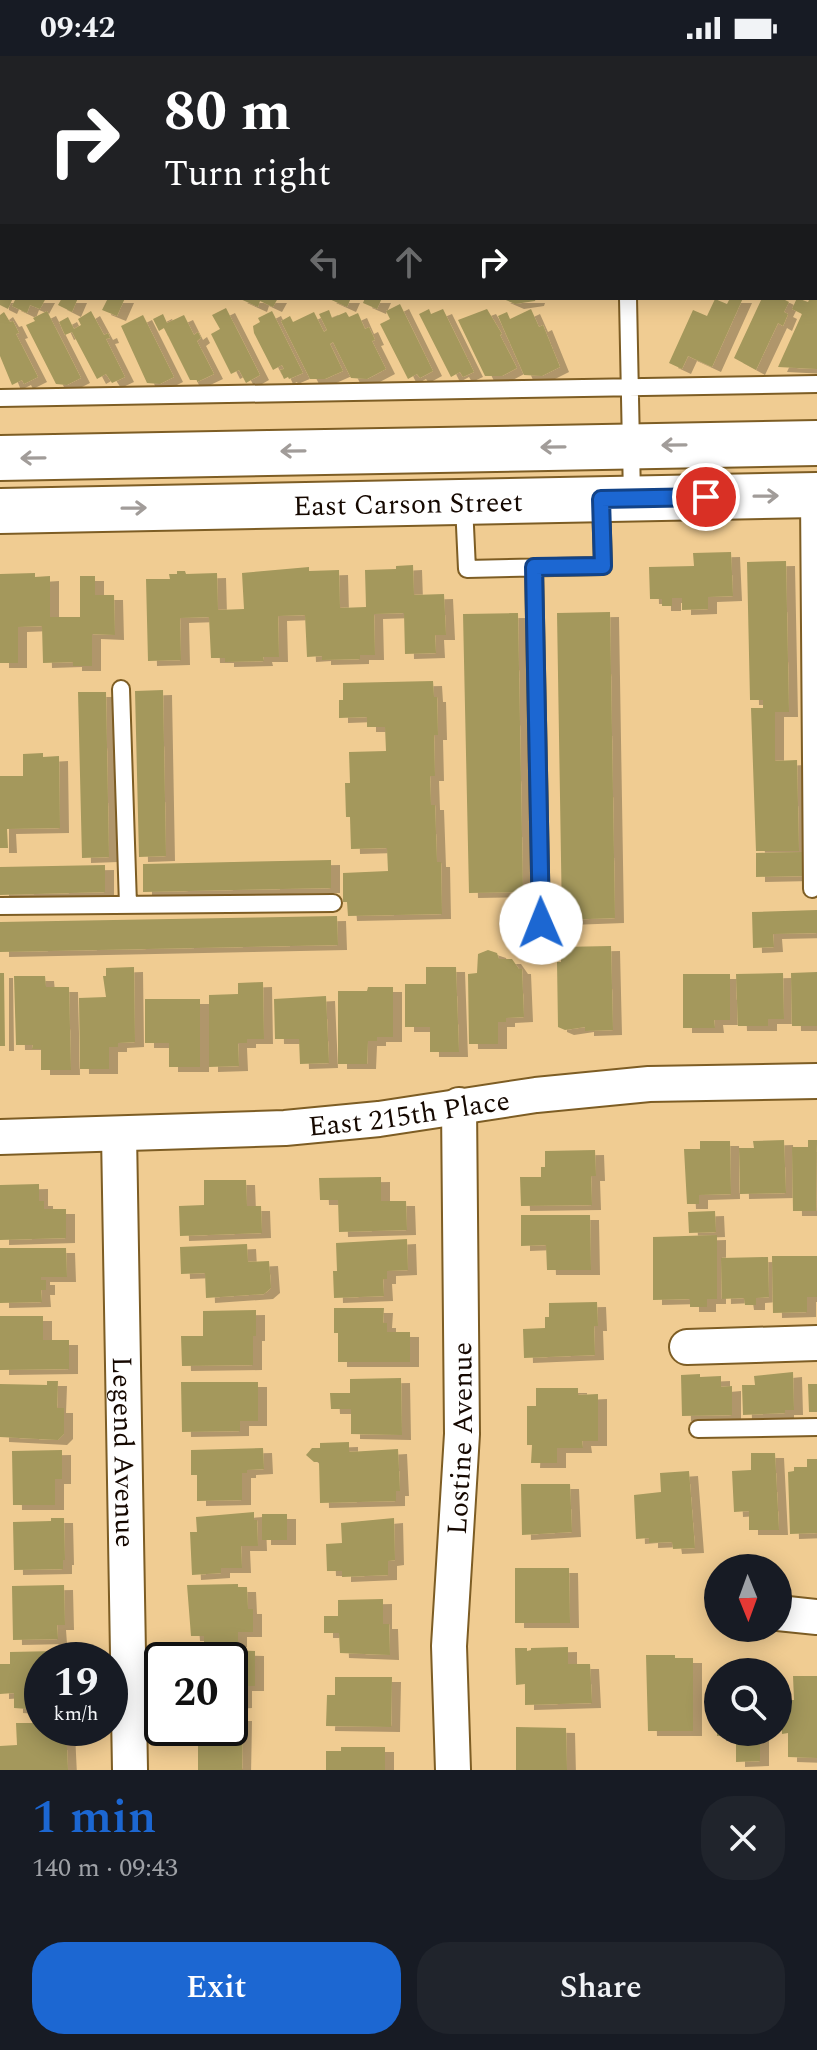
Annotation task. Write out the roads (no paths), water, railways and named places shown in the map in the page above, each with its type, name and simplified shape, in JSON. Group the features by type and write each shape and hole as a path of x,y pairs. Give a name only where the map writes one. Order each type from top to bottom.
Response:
{"main road":[{"name":"East Carson Street","path":"0,458 817,443"},
{"name":"East Carson Street","path":"0,511 813,495"}],"street":[{"name":"East 215th Place","path":"0,1137 285,1128 379,1119 536,1095 649,1084 817,1081"},
{"name":"Lostine Avenue","path":"453,1770 449,1646 462,1434 459,1105"},
{"name":"Legend Avenue","path":"119,1134 130,1770"},
{"path":"687,1347 817,1343"},
{"path":"792,1614 817,1617"}],"lane":[{"path":"464,501 467,569 603,566 616,499 631,446 628,300"},
{"path":"0,398 817,384"},
{"path":"812,889 813,495"},
{"path":"534,567 541,923"},
{"path":"121,689 128,905"},
{"path":"0,906 333,903"},
{"path":"698,1429 817,1427"}]}
